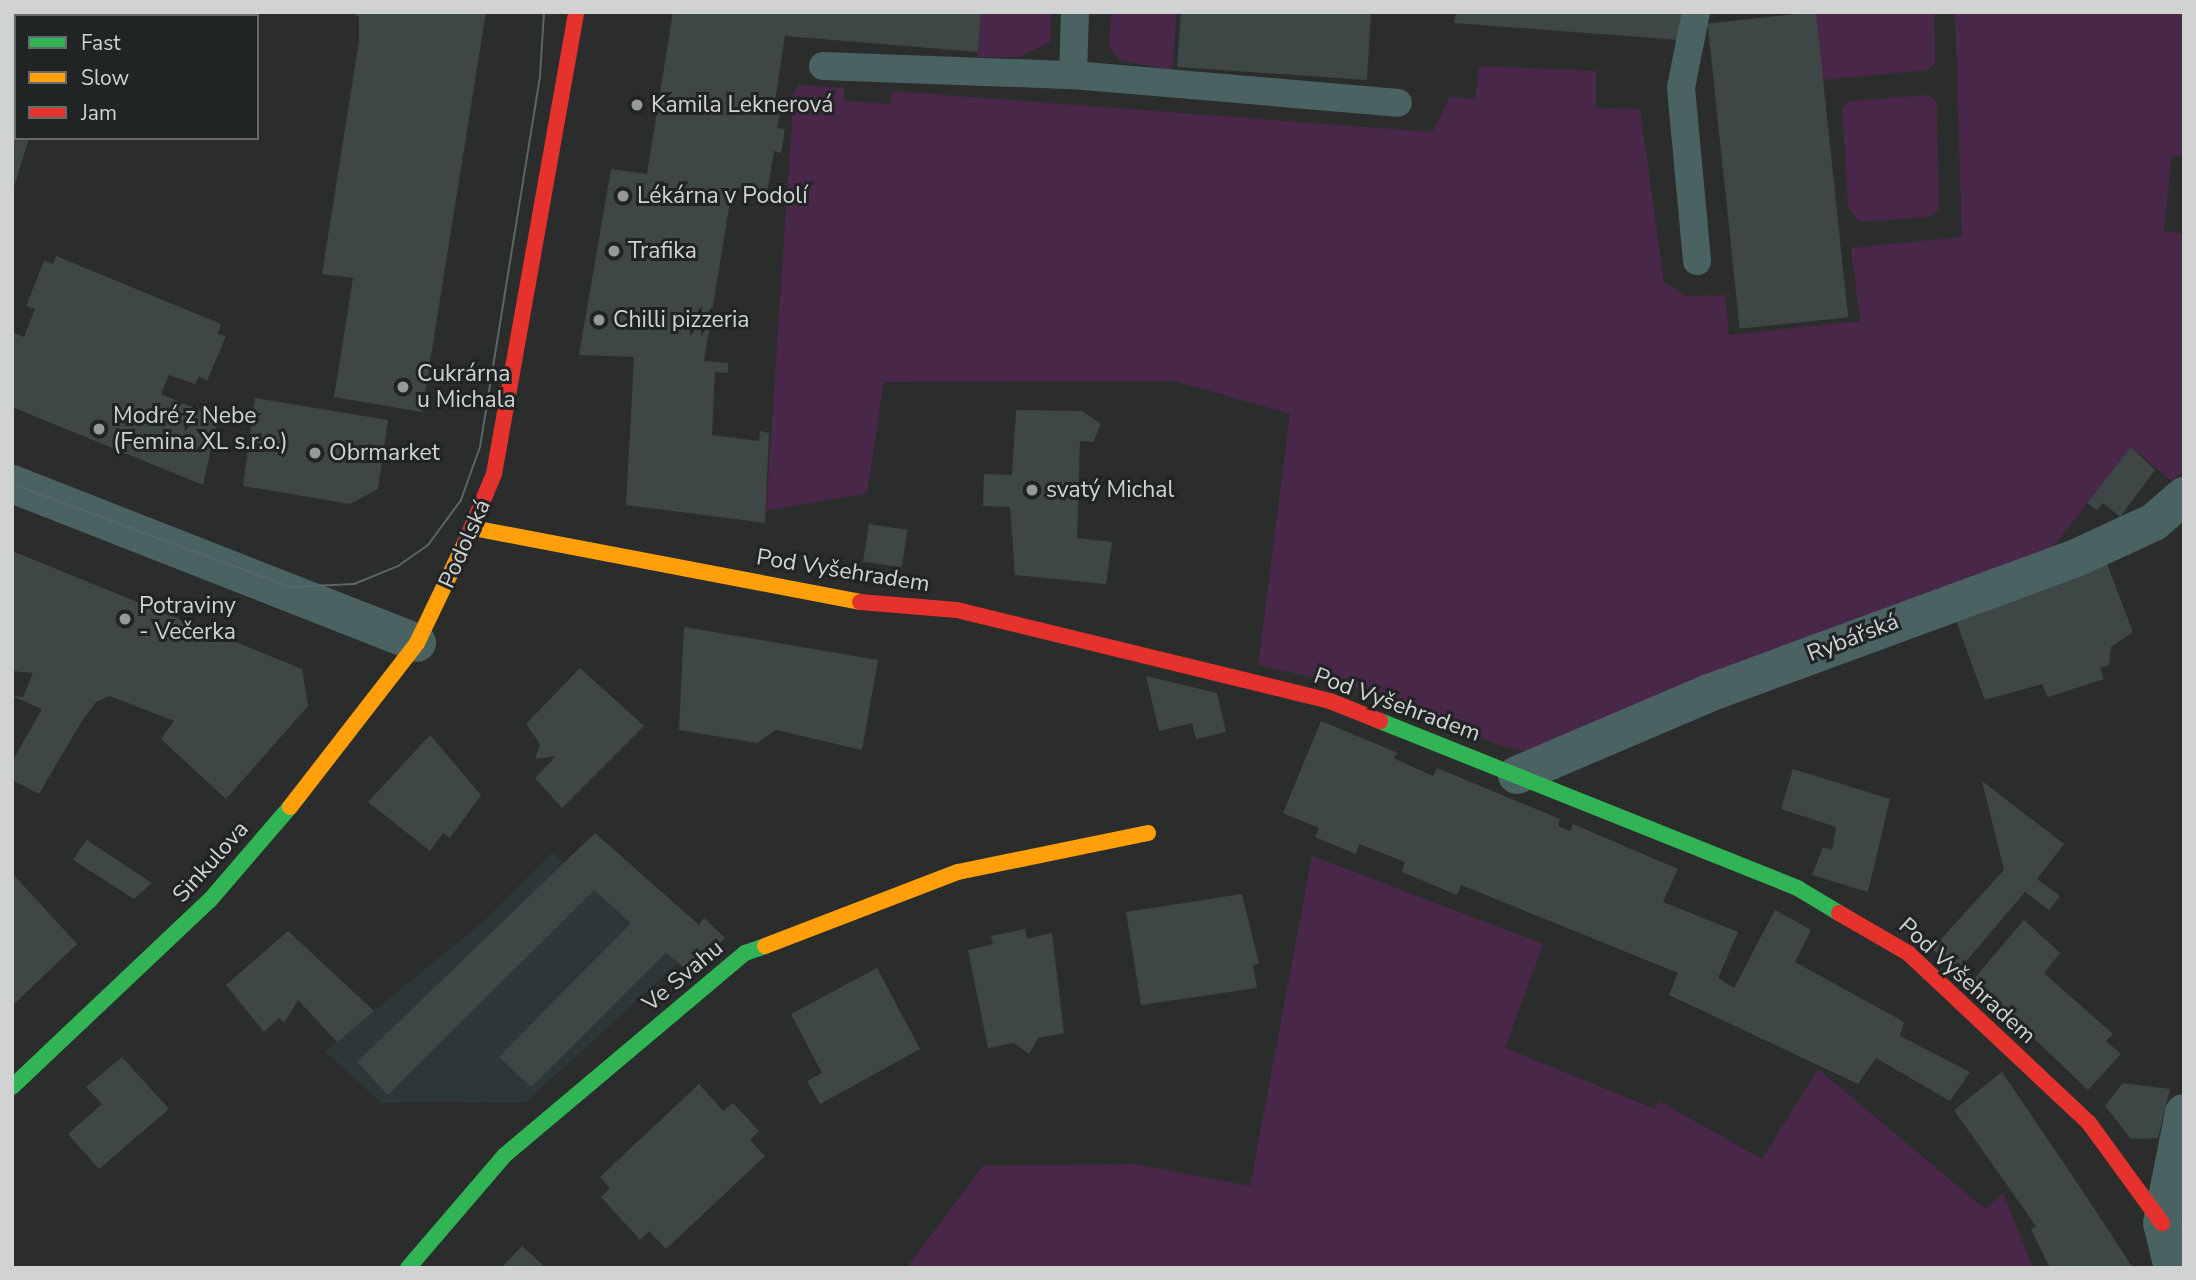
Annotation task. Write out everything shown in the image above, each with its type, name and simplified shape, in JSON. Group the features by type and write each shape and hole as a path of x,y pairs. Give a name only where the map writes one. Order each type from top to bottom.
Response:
{"street":[{"name":"Podolská","path":"417,643 473,528 494,474 576,12"},
{"path":"12,484 417,643"},
{"name":"Rybářská","path":"1517,775 1709,693 2076,558 2154,522 2184,496"},
{"name":"Pod Vyšehradem","path":"473,528 865,603 957,610 1330,701 1799,889 1908,953 2089,1123 2162,1223"},
{"name":"Sinkulova","path":"12,1087 211,900 342,748 417,643"},
{"name":"Ve Svahu","path":"408,1268 505,1155 745,953 958,872 1148,833"},
{"path":"2173,1268 2162,1223 2184,1113"}],"lane":[{"path":"1073,75 1075,12"},
{"path":"1696,12 1681,88 1697,261"},
{"path":"823,66 1073,75 1398,103"}],"shaded area":[{"path":"981,12 1052,12 1050,42 1019,57 978,57"},
{"path":"1111,12 1177,12 1172,70 1119,60 1109,46"},
{"path":"1816,12 1934,12 1935,64 1927,70 1823,80"},
{"path":"1955,12 2184,12 2184,156 2172,155 2164,231 2184,234 2184,472 2171,481 2131,447 2052,548 1529,752 1498,745 1396,697 1258,665 1290,414 1175,381 884,382 867,493 766,511 793,105 787,103 799,85 844,88 844,101 891,104 892,91 1432,132 1450,97 1475,99 1479,66 1596,71 1596,108 1640,109 1664,282 1686,296 1725,295 1729,335 1860,321 1851,248 1962,237"},
{"path":"1928,95 1937,102 1939,210 1929,217 1860,222 1848,207 1842,108 1851,101"},
{"path":"552,853 678,963 526,1102 381,1103 325,1051 483,922"},
{"path":"1312,856 1543,944 1505,1048 1655,1109 1659,1101 1762,1159 1818,1069 1985,1209 2003,1193 2033,1268 906,1268 983,1166 1135,1164 1250,1186"}],"building":[{"path":"12,12 51,12 14,14 14,140 28,140 13,190"},
{"path":"352,12 486,12 422,412 334,397 353,278 322,274 359,41 359,17"},
{"path":"673,12 981,12 978,52 785,36 775,101 781,102 777,128 785,129 781,153 774,151 767,194 732,189 704,361 728,363 728,373 715,372 712,435 759,441 760,431 769,433 765,523 626,505 634,357 579,355 611,169 647,174"},
{"path":"1181,12 1371,12 1367,80 1177,67"},
{"path":"1456,12 1682,12 1680,40 1454,23"},
{"path":"1816,12 1848,317 1740,329 1708,23"},
{"path":"56,256 221,324 218,334 226,336 207,381 199,376 195,384 169,375 161,394 218,418 203,485 12,407 12,332 24,337 35,309 26,306 44,261 53,264"},
{"name":"Obrmarket","path":"255,398 388,420 378,489 350,504 243,486"},
{"name":"svatý Michal","path":"1016,410 1082,411 1101,424 1093,442 1080,441 1077,538 1112,542 1106,584 1015,575 1010,507 983,506 984,474 1012,475"},
{"path":"2131,447 2155,470 2120,517 2103,503 2097,510 2087,503"},
{"path":"869,524 908,530 902,568 863,562"},
{"path":"12,551 302,669 308,706 226,799 161,739 174,721 110,696 96,702 80,724 39,794 12,780 12,762 42,709 12,696 23,697 33,673 12,671"},
{"path":"2107,564 2133,632 2111,647 2109,665 2100,668 2104,679 2048,697 2042,684 1985,700 1956,621"},
{"path":"684,627 878,660 862,750 776,730 757,743 679,730"},
{"path":"580,668 644,726 562,808 535,778 556,756 535,759 540,744 526,724"},
{"path":"1146,676 1217,693 1226,732 1196,739 1192,723 1159,731"},
{"path":"1321,721 1398,753 1393,758 1433,776 1437,768 1560,819 1558,826 1570,831 1573,824 1678,869 1663,902 1738,932 1718,978 1734,988 1775,910 1811,930 1795,962 1904,1022 1900,1036 1970,1072 1950,1101 1876,1058 1858,1084 1669,995 1678,973 1461,885 1457,895 1402,872 1405,862 1359,844 1356,854 1315,837 1319,828 1283,813"},
{"path":"430,735 481,795 450,838 443,833 430,851 368,802"},
{"path":"1793,769 1890,799 1868,892 1812,875 1823,847 1832,850 1836,827 1781,809"},
{"path":"1982,781 2064,844 2037,879 2060,896 2049,910 2025,892 1957,972 1932,949 2004,870"},
{"path":"595,833 699,925 704,918 725,938 688,971 666,953 531,1087 499,1057 631,923 594,890 388,1095 357,1062"},
{"path":"87,839 152,883 134,899 73,860"},
{"path":"12,873 77,944 12,1006"},
{"path":"1242,894 1259,964 1253,965 1257,988 1141,1005 1126,912"},
{"path":"2024,920 2060,953 2044,973 2113,1034 2106,1041 2121,1054 2088,1090 1973,980"},
{"path":"1025,929 1027,939 1052,933 1064,1033 1038,1038 1029,1054 1014,1043 988,1048 968,950 993,944 991,936"},
{"path":"288,931 374,1011 337,1042 298,1000 284,1023 279,1018 264,1032 226,985"},
{"path":"877,968 920,1049 820,1104 807,1081 822,1073 791,1014"},
{"path":"122,1057 169,1109 99,1169 68,1134 102,1104 86,1087"},
{"path":"2002,1072 2133,1268 2050,1268 2031,1229 2036,1226 1954,1110"},
{"path":"2123,1083 2170,1089 2158,1138 2131,1139 2105,1106"},
{"path":"699,1084 723,1111 733,1103 759,1131 750,1140 765,1156 666,1249 649,1231 640,1240 601,1197 610,1188 600,1177"},
{"path":"522,1246 546,1268 501,1268"}],"tram line":[{"path":"12,484 290,587 354,584 398,566 428,545 461,500 480,447 540,76 544,12"}],"traffic: fast":[{"path":"1380,721 1799,889 1839,913"},
{"path":"12,1087 210,900 290,807"},
{"path":"408,1268 505,1155 745,953 765,946"}],"traffic: slow":[{"path":"473,528 860,602"},
{"path":"290,807 417,643 465,543"},
{"path":"765,946 958,872 1148,833"}],"traffic: jam":[{"path":"465,543 494,474 576,12"},
{"path":"860,602 957,610 1330,701 1380,721"},
{"path":"1839,913 1908,953 2089,1123 2162,1223"}],"place":[{"name":"Kamila Leknerová","path":"637,105"},
{"name":"Lékárna v Podolí","path":"623,196"},
{"name":"Trafika","path":"614,251"},
{"name":"Chilli pizzeria","path":"599,320"},
{"name":"Cukrárna u Michala","path":"403,387"},
{"name":"Modré z Nebe (Femina XL s.r.o.)","path":"99,429"},
{"name":"Obrmarket","path":"315,453"},
{"name":"svatý Michal","path":"1032,490"},
{"name":"Potraviny - Večerka","path":"125,619"}]}
